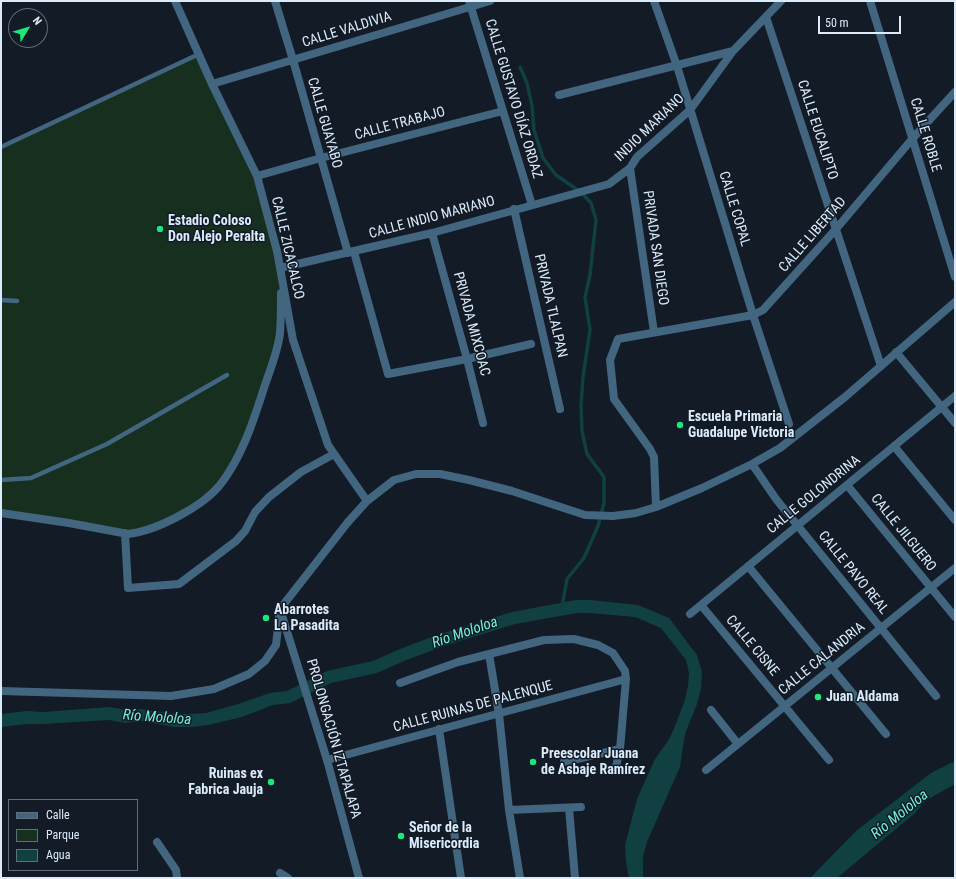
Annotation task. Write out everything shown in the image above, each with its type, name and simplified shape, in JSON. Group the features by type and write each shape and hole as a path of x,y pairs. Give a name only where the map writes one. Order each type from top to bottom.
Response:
{"street":[{"name":"CALLE ZICACALCO","path":"175,1 212,84 257,176 278,251 293,340 328,445 366,501"},
{"name":"CALLE GUAYABO","path":"275,1 321,158 388,374 467,359"},
{"name":"CALLE VALDIVIA","path":"212,84 470,4 490,1"},
{"name":"CALLE COPAL","path":"654,1 677,66 753,315 789,424"},
{"path":"559,96 733,51 781,1"},
{"name":"CALLE ROBLE","path":"870,1 955,277"},
{"name":"CALLE GUSTAVO DÍAZ ORDAZ","path":"470,4 532,205"},
{"name":"CALLE EUCALIPTO","path":"766,17 881,366"},
{"name":"INDIO MARIANO","path":"590,190 609,184 630,168 637,157 690,110 733,51"},
{"name":"CALLE LIBERTAD","path":"656,507 654,457 650,449 614,399 610,360 618,339 753,315 763,310 836,230 913,138 955,92"},
{"name":"CALLE TRABAJO","path":"257,176 503,111"},
{"name":"PRIVADA SAN DIEGO","path":"630,168 654,332"},
{"name":"CALLE INDIO MARIANO","path":"281,270 432,233 514,209 590,190"},
{"name":"PRIVADA TLALPAN","path":"514,209 560,409"},
{"name":"PRIVADA MIXCOAC","path":"432,233 483,422"},
{"path":"1,514 69,522 125,533 137,533 155,528 182,515 204,500 220,486 235,463 249,432 272,364 280,333 281,270"},
{"path":"1,691 171,696 214,689 249,674 265,661 276,645 280,608 366,501 394,480 416,474 440,474 512,491 585,515 613,516 636,513 656,507 702,488 752,464 780,448 803,431 881,366 955,302"},
{"path":"467,359 530,344"},
{"path":"896,352 955,424"},
{"name":"CALLE GOLONDRINA","path":"690,614 955,396"},
{"path":"894,446 955,520"},
{"path":"125,533 128,588 179,584 236,541 245,531 255,512 268,497 301,472 334,454"},
{"name":"CALLE PAVO REAL","path":"752,464 776,499 936,696"},
{"name":"CALLE JILGUERO","path":"847,485 955,617"},
{"path":"748,566 886,734"},
{"name":"CALLE CALANDRIA","path":"706,770 955,568"},
{"name":"CALLE CISNE","path":"701,605 829,760"},
{"name":"PROLONGACIÓN IZTAPALAPA","path":"280,608 327,760 359,878"},
{"path":"400,683 458,662 544,640 574,639 598,645 613,653 625,671 626,678 620,749 615,771"},
{"path":"489,654 499,714 509,810 520,878"},
{"name":"CALLE RUINAS DE PALENQUE","path":"327,760 626,678"},
{"path":"711,710 738,744"},
{"path":"439,729 461,878"},
{"path":"564,762 620,749"},
{"path":"509,810 581,807"},
{"path":"569,808 575,878"},
{"path":"157,842 176,870 177,878"},
{"path":"280,873 288,878"}],"lane":[{"path":"1,147 198,54"},
{"path":"1,300 17,301"},
{"path":"1,480 31,478 107,444 227,376"}],"green space":[{"path":"199,54 257,176 281,272 280,333 235,463 204,500 137,533 1,513 1,147"}],"water":[{"name":"Río Mololoa","path":"576,600 591,600 638,605 669,618 697,655 702,672 701,688 697,704 685,734 680,767 647,842 643,857 643,878 629,878 625,845 637,799 655,759 668,741 673,731 685,700 689,673 686,660 661,628 635,617 577,613 515,624 441,647 377,673 331,683 290,703 273,705 242,717 208,725 174,727 141,721 125,723 109,720 27,724 1,727 1,714 27,711 43,712 110,707 126,710 141,709 176,714 206,713 270,693 287,691 327,671 373,661 437,635 512,612"},
{"name":"Río Mololoa","path":"955,761 955,784 925,801 915,813 837,878 810,878 856,831 931,773"}],"waterway":[{"path":"520,67 527,83 532,106 534,130 543,158 556,175 582,193 591,203 596,220 590,275 585,297 590,330 583,377 581,405 582,431 587,454 604,477 604,503 598,526 584,558 567,579 563,601 564,606"}],"place":[{"name":"Estadio Coloso Don Alejo Peralta","path":"160,229"},
{"name":"Escuela Primaria Guadalupe Victoria","path":"680,425"},
{"name":"Abarrotes La Pasadita","path":"266,618"},
{"name":"Juan Aldama","path":"818,697"},
{"name":"Preescolar Juana de Asbaje Ramírez","path":"533,762"},
{"name":"Ruinas ex Fabrica Jauja","path":"271,782"},
{"name":"Señor de la Misericordia","path":"401,836"}]}
